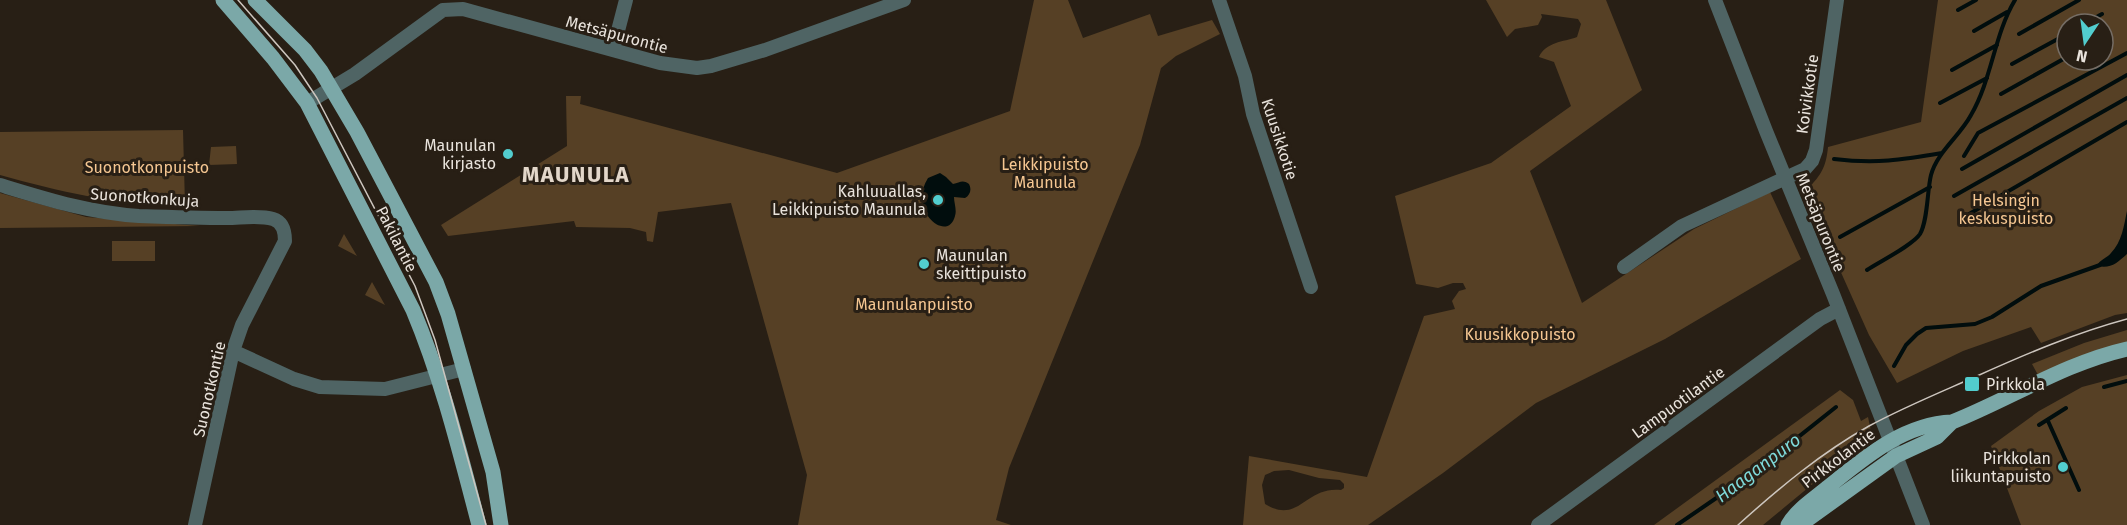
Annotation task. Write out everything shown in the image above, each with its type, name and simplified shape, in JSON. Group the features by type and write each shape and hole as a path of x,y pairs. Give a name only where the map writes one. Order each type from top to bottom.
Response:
{"main road":[{"name":"Pakilantie","path":"223,0 273,58 307,103 413,310 456,437 479,525"},
{"name":"Pakilantie","path":"255,0 305,50 332,89 436,282 446,306 465,369 493,472 501,525"},
{"name":"Pirkkolantie","path":"1800,525 1896,456 1937,437 1952,422 2069,368 2099,356 2127,349"},
{"name":"Pirkkolantie","path":"1788,525 1793,516 1858,462 1890,441 1932,423 1952,422"}],"street":[{"path":"613,50 626,0"},
{"name":"Metsäpurontie","path":"307,103 355,74 441,5 669,65 697,68 711,66 773,47 904,0"},
{"name":"Kuusikkotie","path":"1219,0 1245,76 1253,114 1311,287"},
{"name":"Metsäpurontie","path":"1715,0 1923,525"},
{"name":"Koivikkotie","path":"1624,267 1682,226 1805,169 1812,161 1816,150 1837,0"},
{"name":"Suonotkonkuja","path":"0,184 80,208 114,214 182,218 273,219 279,223 285,233"},
{"name":"Suonotkontie","path":"195,525 233,351 242,325 285,241 285,233"},
{"name":"Lampuotilantie","path":"1538,525 1820,319 1839,309"},
{"path":"233,351 294,379 320,387 373,390 465,369"}],"green space":[{"name":"Maunulanpuisto","path":"1034,0 1068,0 1083,38 1150,14 1158,36 1212,20 1220,34 1176,56 1161,68 1140,145 1009,468 996,520 1011,525 798,525 807,475 731,203 658,212 653,242 647,241 646,232 630,228 576,227 574,221 448,236 441,225 567,146 566,96 581,96 580,104 837,173 1010,111"},
{"name":"Kuusikkopuisto","path":"1486,0 1606,0 1642,90 1530,171 1582,303 1694,229 1770,192 1801,259 1665,339 1536,403 1443,473 1368,525 1243,525 1249,456 1367,477 1424,316 1455,309 1452,301 1459,291 1466,289 1463,283 1453,283 1438,288 1416,284 1395,196 1491,163 1571,106 1554,62 1539,57 1550,45 1577,37 1581,24 1578,19 1541,14 1538,25 1515,29 1507,37","holes":["1289,470 1319,478 1340,480 1344,488 1319,493 1294,508 1286,510 1265,504 1262,485 1265,475 1274,471"]},
{"name":"Helsingin keskuspuisto","path":"1938,0 2127,0 2127,313 2115,315 2041,343 2031,327 1963,351 1897,383 1869,335 1805,192 1821,172 1826,161 1828,147 1921,122"},
{"name":"Suonotkonpuisto","path":"183,130 185,205 161,205 91,197 0,175 0,132"},
{"path":"236,146 237,164 209,165 211,147"},
{"name":"Suonotkonpuisto","path":"0,193 86,217 200,226 0,228"},
{"path":"344,234 357,256 338,246"},
{"path":"112,241 155,241 155,261 112,261"},
{"path":"372,282 385,305 365,295"},
{"path":"2127,330 2127,343 2038,375 2032,364 2084,343"},
{"name":"Pirkkolan liikuntapuisto","path":"2127,375 2127,525 2021,525 1991,446 2039,411 2082,387"},
{"path":"1840,390 1853,400 1861,421 1868,417 1871,431 1866,448 1860,454 1843,459 1763,525 1654,525"}],"shaded area":[{"name":"Kahluuallas, Leikkipuisto Maunula","path":"940,173 953,184 965,182 970,188 965,198 954,197 955,216 951,224 945,227 931,220 922,202 923,190 928,178"},
{"path":"2127,211 2127,254 2114,264 2106,267 2097,266 2118,244"}],"waterway":[{"path":"1958,10 1976,0"},
{"path":"1867,270 1903,248 1920,234 1925,221 1934,167 1943,151 1966,123 1978,101 2002,28 2015,0"},
{"path":"2019,34 2079,0"},
{"path":"1974,31 2007,12"},
{"path":"2012,64 2055,41"},
{"path":"1952,70 1997,45"},
{"path":"1964,156 1978,133 2127,53"},
{"path":"2001,94 2055,64"},
{"path":"1962,169 2127,75"},
{"path":"1940,103 1987,78"},
{"path":"1954,196 2127,98"},
{"path":"1964,217 2127,122"},
{"path":"1834,159 1888,160 1942,153"},
{"path":"1840,237 1930,187"},
{"path":"1894,366 1906,345 1926,328 1975,324 1992,317 2041,286 2100,265"},
{"path":"2104,387 2127,381"},
{"name":"Haaganpuro","path":"1677,525 1743,481 1836,407"},
{"path":"2039,425 2066,408"},
{"path":"2048,421 2079,490"}],"tram line":[{"path":"238,0 295,65 317,98 415,286 435,340 486,525"},
{"path":"1738,525 1801,472 1869,426 2032,352 2127,319"}],"place":[{"name":"Maunulan kirjasto","path":"508,154"},
{"name":"Kahluuallas, Leikkipuisto Maunula","path":"938,200"},
{"name":"Maunulan skeittipuisto","path":"924,264"},
{"name":"Pirkkola","path":"1972,384"},
{"name":"Pirkkolan liikuntapuisto","path":"2063,467"}],"district":[{"name":"MAUNULA","path":"576,174"}],"park label":[{"name":"Leikkipuisto Maunula","path":"1045,173"}]}
